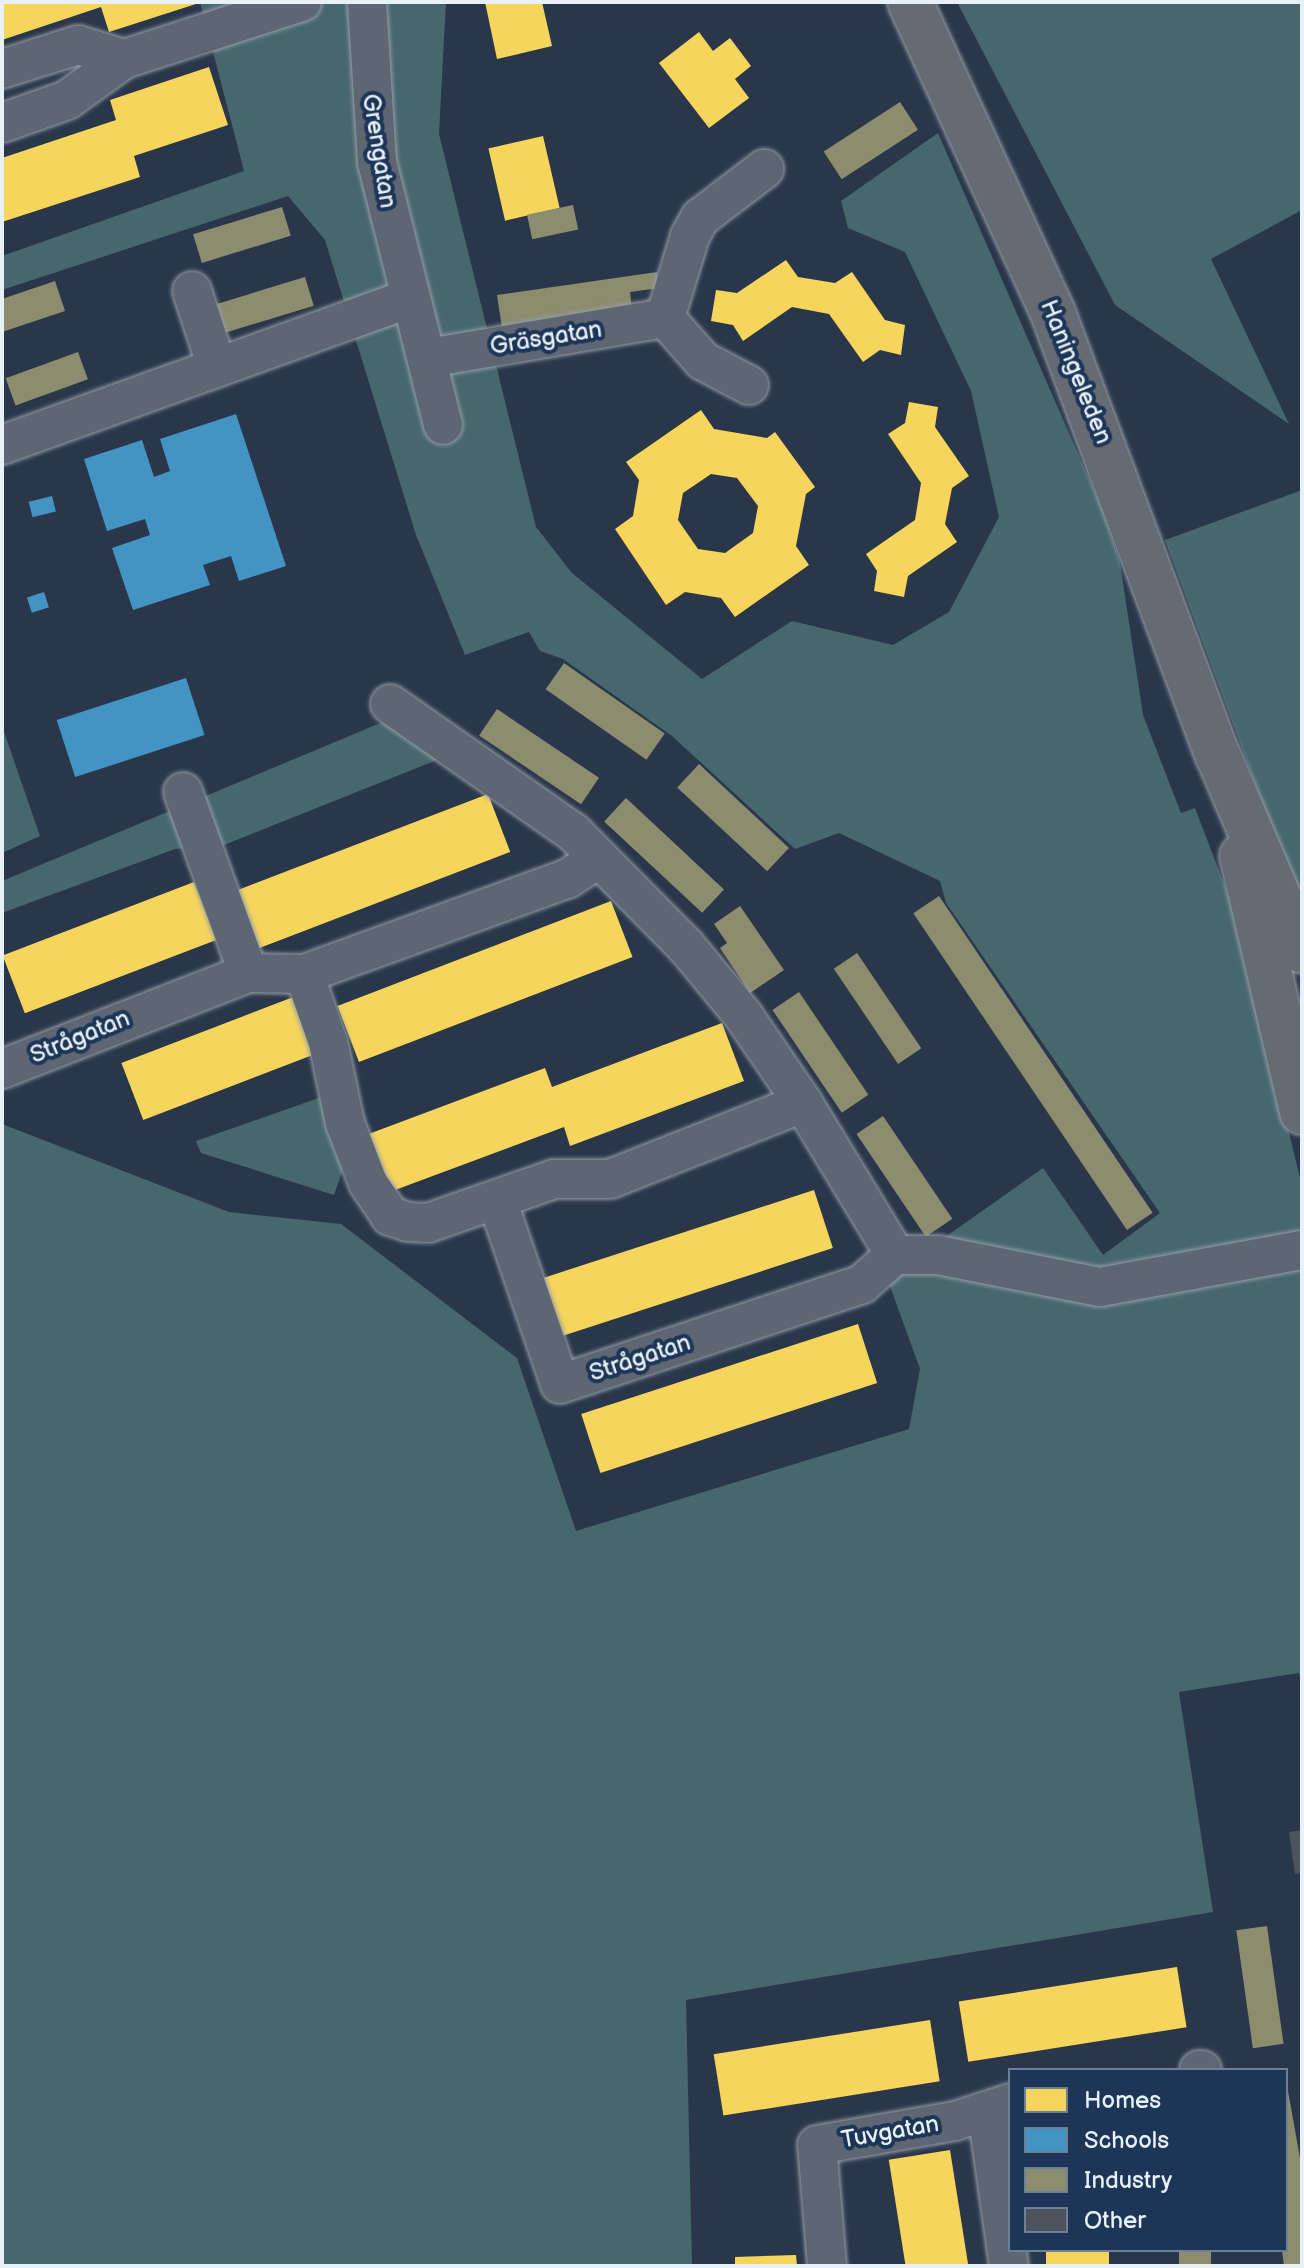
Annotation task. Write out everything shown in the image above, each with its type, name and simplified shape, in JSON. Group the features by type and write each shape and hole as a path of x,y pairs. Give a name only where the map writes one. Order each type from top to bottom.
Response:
{"main road":[{"name":"Haningeleden","path":"910,2 1053,313 1217,753 1302,951"},
{"name":"Haningeleden","path":"1217,753 1302,1112"}],"street":[{"path":"2,123 67,100 124,59 302,2"},
{"name":"Grengatan","path":"367,2 377,162 443,425"},
{"path":"2,69 78,45 124,59"},
{"path":"749,385 703,361 665,318 700,218 764,169"},
{"path":"192,291 217,367"},
{"path":"2,445 145,397 217,367 410,298"},
{"name":"Gräsgatan","path":"428,358 665,318"},
{"path":"390,704 574,833 685,945 743,1015 803,1103 895,1255 938,1255 1100,1287 1302,1250"},
{"path":"183,792 248,973"},
{"name":"Strågatan","path":"2,1069 248,973 304,974 567,879 599,858"},
{"path":"304,974 328,1042 345,1123 377,1202 390,1216 428,1223 554,1179 610,1179 803,1103"},
{"name":"Strågatan","path":"497,1200 560,1384 862,1284 895,1255"},
{"name":"Tuvgatan","path":"827,2266 817,2145 999,2108 1008,2250"}],"green space":[{"path":"200,2 446,2 439,134 536,527 572,573 702,679 792,621 893,645 949,612 999,517 971,391 905,252 848,228 841,201 938,133 1103,511 1120,563 1143,715 1181,813 1195,808 1236,915 1302,1186 1302,1685 1299,1673 1179,1692 1213,1912 686,2000 692,2266 2,2266 2,1124 229,1212 341,1224 517,1358 576,1531 909,1429 920,1369 887,1278 1043,1168 1103,1255 1160,1213 946,903 940,881 839,833 795,849 672,736 563,659 540,651 529,632 465,655 416,535 325,240 288,196 2,290 2,256 244,171"},
{"path":"957,2 1302,2 1302,210 1211,259 1289,424 1115,305"},
{"path":"1302,490 1302,911 1165,540"},
{"path":"390,719 452,754 219,847 175,849 2,913 2,881"},
{"path":"2,726 40,836 2,853"},
{"path":"327,1095 347,1158 334,1195 201,1153 196,1141"}],"building: Homes":[{"path":"2,2 199,3 109,32 101,7 2,40"},
{"path":"485,2 542,2 552,46 497,59"},
{"path":"699,32 713,51 730,38 751,66 735,79 749,98 709,128 659,63"},
{"path":"209,67 228,125 134,156 140,177 2,222 2,158 116,120 110,100"},
{"path":"543,136 560,208 505,221 488,149"},
{"path":"786,260 798,277 835,283 852,272 885,320 905,325 901,355 880,350 863,362 829,314 792,307 743,341 733,325 711,321 716,290 737,293"},
{"path":"909,402 938,407 935,427 969,476 952,488 945,524 957,542 908,576 904,597 874,591 877,571 866,554 915,520 921,483 888,434 905,423"},
{"path":"701,410 714,429 767,438 775,432 815,487 806,494 796,546 809,565 735,617 721,598 685,592 666,605 615,529 633,516 639,480 626,462","holes":["711,474 737,478 758,506 753,533 725,553 698,549 678,520 683,493"]},
{"path":"488,794 510,852 256,949 234,891"},
{"path":"194,882 216,940 25,1013 3,955"},
{"path":"611,901 633,957 359,1062 337,1006"},
{"path":"296,996 318,1053 143,1120 121,1063"},
{"path":"722,1023 744,1081 570,1146 564,1127 387,1193 366,1135 545,1068 552,1087"},
{"path":"814,1190 833,1248 556,1338 537,1280"},
{"path":"858,1324 877,1383 600,1473 581,1414"},
{"path":"1177,1967 1187,2027 968,2062 959,2002"},
{"path":"930,2020 940,2081 723,2115 714,2054"},
{"path":"950,2150 968,2266 906,2266 889,2160"},
{"path":"1046,2252 1109,2252 1109,2266 1046,2266"},
{"path":"796,2255 797,2266 735,2266 735,2257"}],"building: Schools":[{"path":"236,414 286,566 239,581 231,556 203,565 210,585 133,610 112,548 150,535 145,519 107,531 84,459 142,440 154,477 170,471 160,439"},
{"path":"52,496 56,512 33,517 29,502"},
{"path":"44,592 49,607 32,613 27,598"},
{"path":"186,678 205,735 75,777 57,720"}],"building: Industry":[{"path":"900,102 918,130 842,179 824,152"},
{"path":"573,205 578,229 532,239 527,215"},
{"path":"282,207 291,236 202,263 193,234"},
{"path":"657,272 659,288 630,292 632,309 502,328 497,295"},
{"path":"305,277 314,306 226,333 217,304"},
{"path":"55,281 65,311 2,332 2,299"},
{"path":"78,352 88,379 16,406 6,378"},
{"path":"564,663 665,734 646,760 546,689"},
{"path":"497,709 599,778 581,804 479,736"},
{"path":"699,764 789,848 767,871 677,787"},
{"path":"626,798 724,889 702,913 604,821"},
{"path":"939,896 1153,1213 1127,1230 913,913"},
{"path":"740,906 784,970 750,993 720,948 727,943 714,924"},
{"path":"857,953 921,1048 898,1064 834,969"},
{"path":"799,992 868,1095 842,1113 772,1010"},
{"path":"883,1116 952,1219 926,1237 856,1134"},
{"path":"1267,1926 1284,2044 1253,2048 1236,1930"},
{"path":"1288,2091 1302,2169 1302,2266 1284,2266 1282,2252 1288,2252"},
{"path":"1179,2252 1211,2252 1211,2266 1179,2266"}],"building: Other":[{"path":"1302,1830 1302,1873 1295,1874 1289,1832"}]}
